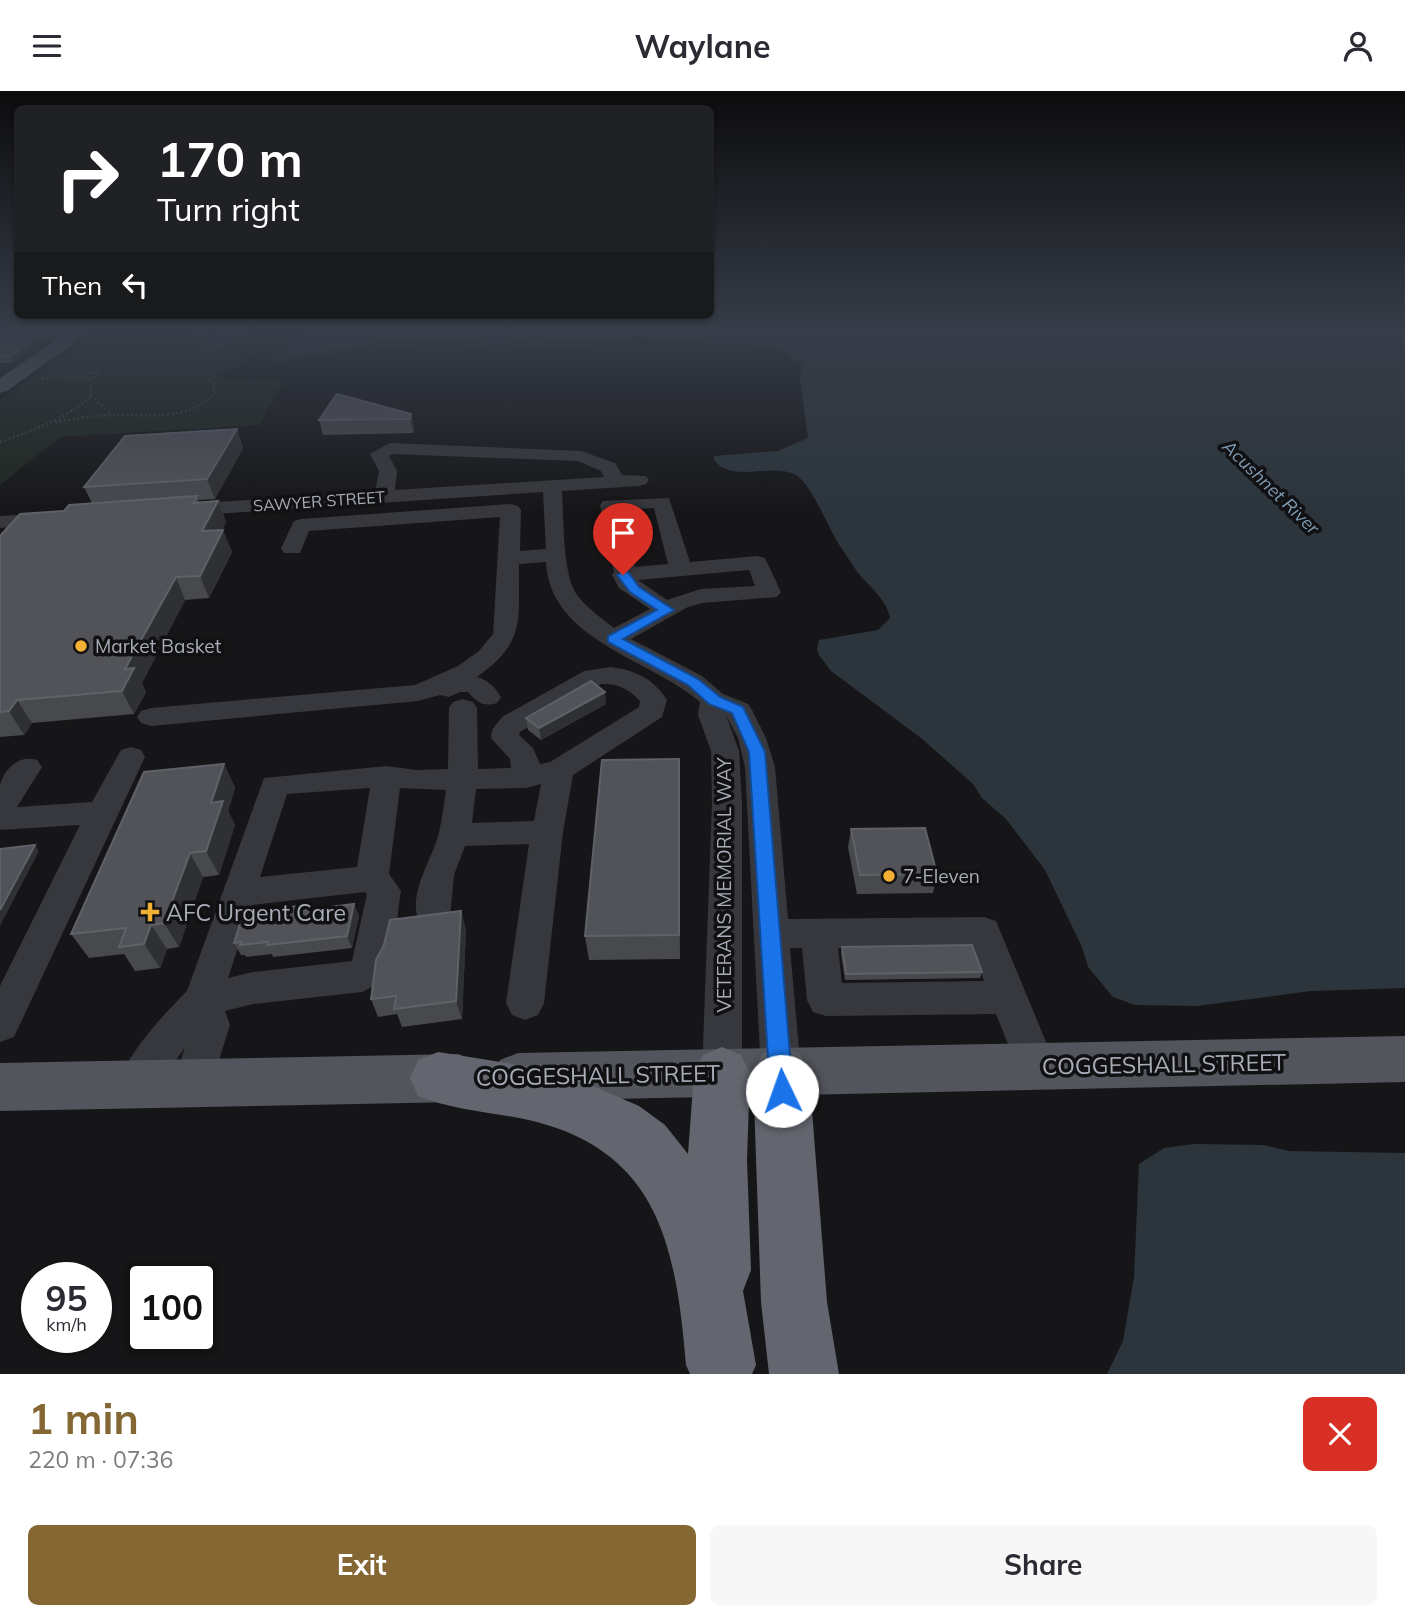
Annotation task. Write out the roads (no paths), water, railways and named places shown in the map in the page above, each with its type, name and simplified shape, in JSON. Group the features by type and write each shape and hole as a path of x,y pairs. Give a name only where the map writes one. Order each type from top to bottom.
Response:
{"highway":[{"path":"721,1370 717,1173 751,1072"},
{"path":"751,1072 794,1302 804,1374"},
{"path":"439,1079 497,1087 575,1107 620,1127 641,1144 672,1187 700,1247 714,1301 721,1370"}],"main road":[{"name":"COGGESHALL STREET","path":"0,1087 1405,1059"}],"street":[{"path":"554,477 394,482 379,454 390,448 402,447 516,455 581,456 608,467 616,481"},
{"name":"SAWYER STREET","path":"159,512 239,506 394,482 554,477 639,480"},
{"name":"VETERANS MEMORIAL WAY","path":"554,477 558,572 565,595 587,619 613,639 693,682 714,700 738,710 757,752 772,934 751,1072"},
{"path":"667,610 634,590 623,575 610,505 662,502 681,570"},
{"path":"151,717 418,693 452,683 483,662 505,634 508,617 511,510 300,525 292,548"},
{"path":"0,522 66,518"},
{"path":"508,559 557,554"},
{"path":"613,639 680,602 701,596 769,592 757,563 623,575"},
{"path":"136,1085 175,1029 202,1001 275,785 387,776 416,779 526,778 559,770 652,711 654,700 648,692 619,674 593,677 512,723 506,730 505,738 522,751 527,759 526,778"},
{"path":"452,683 444,699 468,706"},
{"path":"433,917 437,875 454,835 463,779 468,706 476,685 452,683"},
{"name":"VETERANS MEMORIAL WAY","path":"714,700 712,715 724,751 751,1072"},
{"path":"0,1025 13,975 131,757"},
{"path":"0,808 27,767"},
{"path":"525,1003 547,832 559,770"},
{"path":"372,878 387,776"},
{"path":"0,819 102,813"},
{"path":"454,835 547,832"},
{"path":"238,893 372,878"},
{"path":"202,1001 253,988 362,976 370,965 384,891 372,878"},
{"path":"772,934 984,931 1000,980 1036,1066"},
{"path":"818,933 827,1000 1009,997"},
{"path":"193,1084 211,1025 202,1001"}],"water":[{"name":"Acushnet River","path":"802,391 1405,391 1405,988 1311,991 1197,1006 1135,1005 1113,997 1088,967 1082,947 1045,870 1006,819 982,798 973,784 921,738 831,671 819,655 819,640 878,630 890,618 882,599 859,574 838,543 807,487 796,475 786,472 731,471 714,460 714,456 778,451 808,438"},
{"path":"1194,1144 1264,1145 1289,1151 1405,1153 1405,1374 1107,1374 1123,1341 1134,1277 1139,1164 1164,1148"}],"place":[{"name":"Market Basket","path":"81,646"},
{"name":"7-Eleven","path":"889,876"},
{"name":"AFC Urgent Care","path":"150,912"}]}
